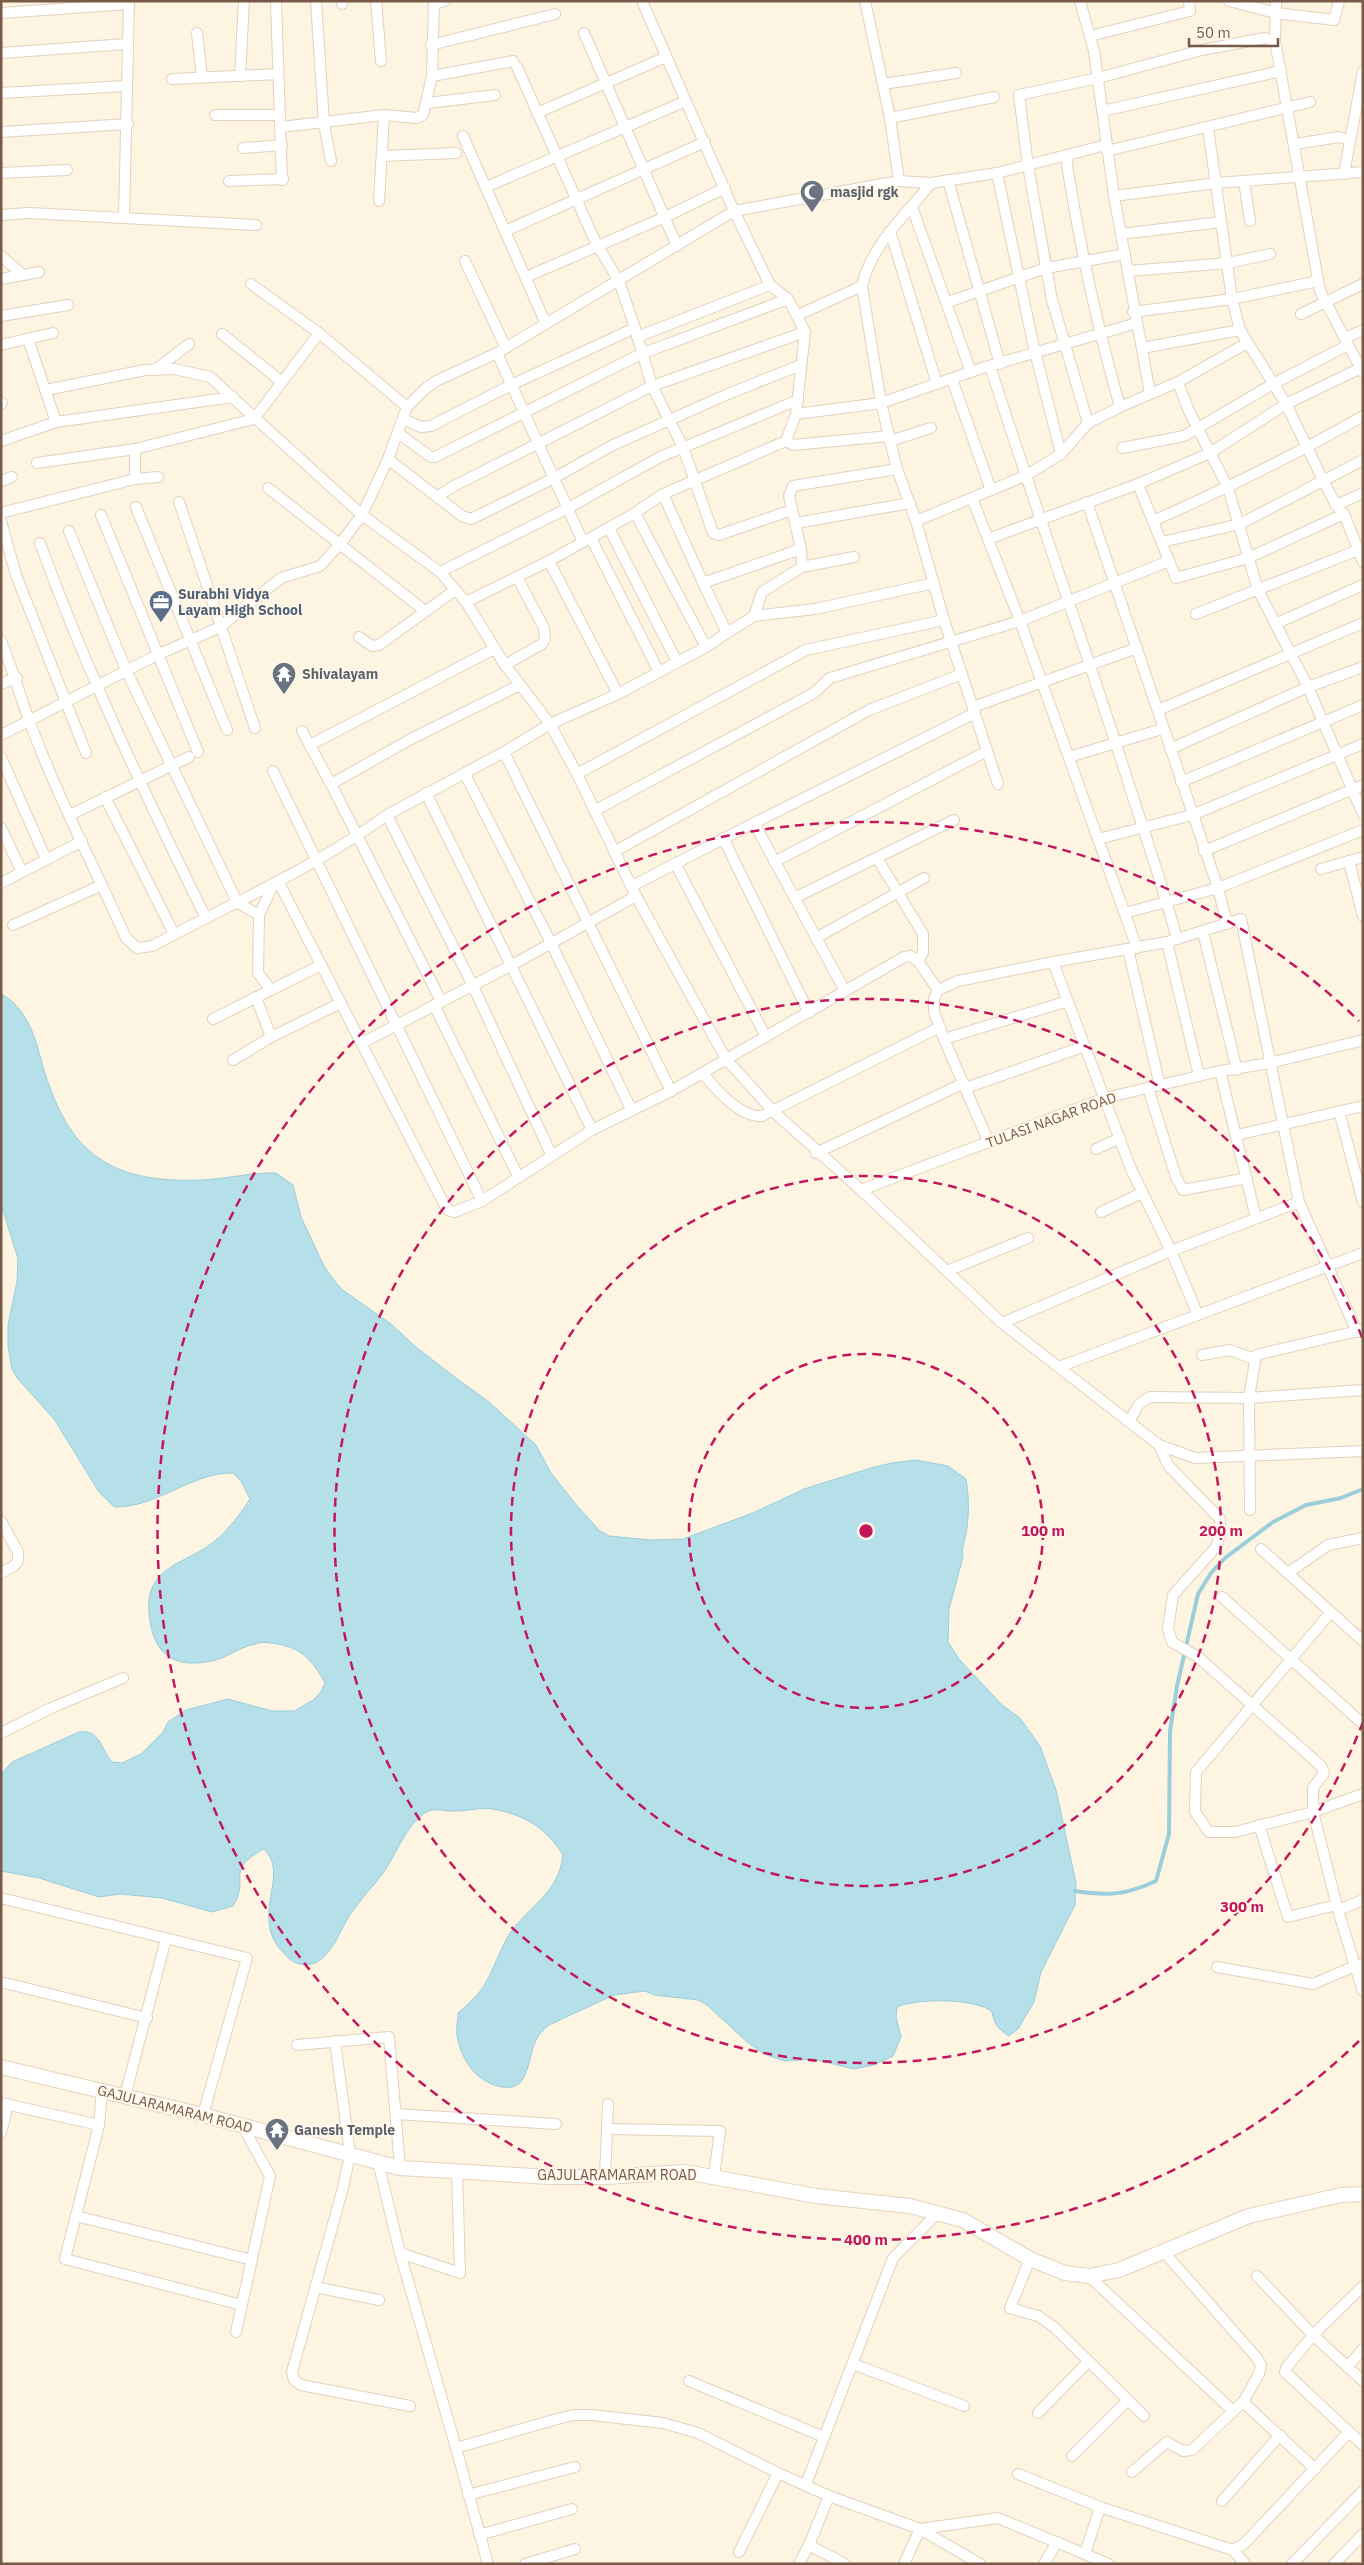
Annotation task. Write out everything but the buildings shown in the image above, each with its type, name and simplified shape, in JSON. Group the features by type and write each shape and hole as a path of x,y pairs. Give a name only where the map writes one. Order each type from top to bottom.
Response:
{"main road":[{"name":"GAJULARAMARAM ROAD","path":"1,2067 203,2115 400,2168 605,2177 686,2172 816,2196 898,2204 964,2220 1030,2259 1064,2273 1089,2276 1119,2270 1249,2216 1341,2195 1363,2194"}],"street":[{"path":"240,76 244,1"},
{"path":"230,181 282,180 276,1"},
{"path":"316,1 324,124 330,160"},
{"path":"376,1 381,61"},
{"path":"281,127 324,124 384,115 417,118 423,115 428,103 432,76 434,3 445,1"},
{"path":"466,602 549,561 635,513 663,494 786,441 796,414 805,332 798,315 788,299 770,285 734,211 642,1"},
{"path":"865,1 890,118 898,181"},
{"path":"1080,1 1090,36 1098,78 1114,196 1128,271 1133,312 1137,323 1150,393"},
{"path":"1090,36 1190,11 1189,1"},
{"path":"1229,1 1276,13 1334,20 1339,1"},
{"path":"988,539 1138,484 1210,453 1286,404 1362,369 1326,302 1318,281 1301,177 1275,41 1276,1"},
{"path":"1,12 129,3 126,44 128,124 124,218"},
{"path":"432,45 555,14"},
{"path":"197,33 202,78"},
{"path":"584,33 677,246"},
{"path":"1088,423 1065,345 1046,268 1028,166 1019,95 1098,78 1202,50 1265,38 1275,41"},
{"path":"1,53 126,44"},
{"path":"537,113 666,57"},
{"path":"432,76 515,64 598,246 619,281 652,386 683,447 710,527 716,535 792,510"},
{"path":"1102,110 1281,71"},
{"path":"1344,174 1363,71"},
{"path":"883,84 956,73"},
{"path":"172,79 278,74"},
{"path":"1,93 126,86"},
{"path":"428,103 495,95"},
{"path":"890,118 994,96"},
{"path":"486,187 686,101"},
{"path":"1,735 126,670 220,627 281,578 320,566 362,515 388,459 407,407 436,381 501,350 734,211 898,181 931,183 996,173 1068,156 1208,128 1310,102"},
{"path":"215,115 279,115"},
{"path":"379,201 384,115"},
{"path":"1,132 128,124"},
{"path":"1208,128 1232,299 1240,330 1286,404 1336,505 1344,514 1359,545 1363,562"},
{"path":"463,136 546,324"},
{"path":"1295,144 1339,138 1350,140"},
{"path":"505,231 705,142"},
{"path":"243,148 282,145"},
{"path":"382,156 456,153"},
{"path":"1068,156 1067,165 1083,261 1099,334 1120,407"},
{"path":"1,173 67,170"},
{"path":"1114,196 1217,183 1363,172"},
{"path":"996,173 1035,354 1061,454"},
{"path":"948,180 980,291 995,365 1025,476 1091,666 1166,900 1172,941 1199,1076"},
{"path":"1244,181 1250,221"},
{"path":"931,183 890,231 871,260 862,286 881,404 897,469 916,521 944,620 998,784"},
{"path":"526,277 665,217 725,188"},
{"path":"912,207 948,302 971,372"},
{"path":"1,215 29,214 256,225"},
{"path":"1121,234 1221,222"},
{"path":"890,231 937,384"},
{"path":"948,302 1046,268 1124,254"},
{"path":"1128,271 1228,263 1270,254"},
{"path":"1,256 23,275"},
{"path":"465,261 501,350 511,385 568,508 658,672"},
{"path":"1,279 39,272"},
{"path":"1133,312 1232,299 1318,281"},
{"path":"251,284 318,333 407,407"},
{"path":"1301,314 1363,284"},
{"path":"403,419 421,427 431,426 511,385 636,333 770,285"},
{"path":"798,315 862,286"},
{"path":"398,433 431,457 435,457 526,414 641,354 788,299"},
{"path":"1,316 68,305"},
{"path":"796,414 881,404 971,372 1137,323"},
{"path":"1142,348 1240,330"},
{"path":"1122,448 1184,436 1346,342 1363,330"},
{"path":"437,497 454,486 652,386 805,332"},
{"path":"37,463 135,449 254,418 318,333"},
{"path":"1,345 53,334"},
{"path":"222,334 282,382"},
{"path":"28,339 56,422"},
{"path":"916,521 1025,476 1061,454 1088,423 1150,393 1178,382 1247,343"},
{"path":"155,370 189,344"},
{"path":"388,459 462,516 471,518 554,478 611,446 801,365"},
{"path":"46,390 155,370 174,369 210,377 362,515 440,572 466,602 494,649 550,724 577,774 634,891 726,1060 774,1112 816,1153 861,1190 1002,1323 1159,1445 1195,1458 1363,1451"},
{"path":"952,379 991,490"},
{"path":"1178,382 1198,428 1228,488 1258,590 1308,687 1363,814"},
{"path":"1,441 56,422 233,397"},
{"path":"440,572 568,508 660,457 798,400"},
{"path":"1153,521 1228,488 1307,448 1363,416"},
{"path":"786,441 793,445 890,438 931,428"},
{"path":"135,449 135,479"},
{"path":"1162,542 1240,524 1363,460"},
{"path":"802,567 802,549 789,496 793,486 897,469"},
{"path":"1,481 12,477"},
{"path":"1,513 135,479 158,477"},
{"path":"1138,484 1176,578 1248,558 1344,514"},
{"path":"268,488 426,611"},
{"path":"1336,505 1363,493"},
{"path":"663,494 727,633"},
{"path":"972,498 1020,621 1125,913 1160,1086"},
{"path":"179,502 255,728"},
{"path":"1087,502 1158,710 1162,729 1218,888 1227,924"},
{"path":"796,523 910,503"},
{"path":"136,507 227,730"},
{"path":"635,513 706,647"},
{"path":"70,815 193,754 157,655 101,515"},
{"path":"1,521 16,575 86,753"},
{"path":"609,528 677,662"},
{"path":"69,531 126,670 237,902 259,915"},
{"path":"40,543 96,686 138,781 206,918"},
{"path":"1196,614 1258,590 1359,545"},
{"path":"703,583 802,549"},
{"path":"754,616 762,592 802,567 854,557"},
{"path":"549,561 618,694"},
{"path":"594,811 814,693 830,678 1020,621 1170,561"},
{"path":"505,664 542,644 545,639 544,628 517,577"},
{"path":"2,647 16,678 29,720 126,938 131,945 144,948 316,861 358,836 387,815 426,793 465,774 550,724 618,694 706,647 754,616 815,609 934,583"},
{"path":"1275,624 1363,585"},
{"path":"359,637 372,646 379,645 455,590"},
{"path":"577,774 806,650 944,620"},
{"path":"1158,710 1363,624"},
{"path":"362,1043 397,1026 472,984 512,965 588,922 675,863 974,710 1137,648"},
{"path":"310,745 494,649"},
{"path":"1170,749 1308,687 1363,667"},
{"path":"614,852 870,710 962,674"},
{"path":"1,684 16,678"},
{"path":"331,784 411,739 520,685"},
{"path":"1181,782 1363,705"},
{"path":"1069,758 1162,729"},
{"path":"302,731 358,836 518,1176"},
{"path":"1098,839 1142,826 1192,815 1363,744"},
{"path":"774,862 987,751"},
{"path":"504,752 671,1091"},
{"path":"1,757 46,859"},
{"path":"273,771 482,1201"},
{"path":"465,774 551,943 630,1109"},
{"path":"1204,851 1363,785"},
{"path":"426,793 592,1130"},
{"path":"105,797 174,934"},
{"path":"387,815 472,984 551,1154"},
{"path":"794,898 954,820"},
{"path":"754,823 845,991"},
{"path":"1,828 22,872"},
{"path":"1125,913 1166,900 1218,888 1363,830"},
{"path":"723,838 809,1013"},
{"path":"1,883 82,841"},
{"path":"1321,869 1363,857"},
{"path":"877,858 923,934 923,952 918,961"},
{"path":"1349,861 1363,916"},
{"path":"675,863 766,1037"},
{"path":"816,938 924,878"},
{"path":"271,990 258,973 259,915 276,882"},
{"path":"276,882 362,1043 442,1202 448,1210 454,1212 482,1201 551,1154 592,1130 630,1109 671,1091 904,957 910,956 918,961 938,990"},
{"path":"14,924 102,885"},
{"path":"989,1143 934,1012 934,999 938,990 946,985 971,977 1172,941 1241,920 1299,1202 1328,1268 1360,1331 1256,1355 1249,1398 1250,1510"},
{"path":"1203,932 1237,1070"},
{"path":"1053,962 1142,1193 1171,1251 1198,1314"},
{"path":"213,1019 321,965"},
{"path":"256,997 272,1037"},
{"path":"944,1039 1068,1001"},
{"path":"233,1060 272,1037 341,1003"},
{"path":"703,1073 720,1095 755,1116 774,1112 940,1028"},
{"name":"TULASI NAGAR ROAD","path":"861,1190 1104,1098 1199,1076 1270,1063 1363,1040"},
{"path":"816,1153 965,1086 1085,1046"},
{"path":"1220,1072 1256,1218"},
{"path":"1148,1088 1176,1177 1184,1190 1247,1178"},
{"path":"1237,1135 1363,1106"},
{"path":"1338,1111 1363,1202"},
{"path":"1096,1149 1120,1138"},
{"path":"1101,1212 1142,1193"},
{"path":"1002,1323 1171,1251 1299,1202"},
{"path":"947,1271 1028,1238"},
{"path":"1059,1367 1198,1314 1328,1268 1363,1253"},
{"path":"1202,1355 1230,1350 1254,1359"},
{"path":"1129,1422 1139,1404 1150,1397 1249,1398 1363,1390"},
{"path":"1159,1445 1168,1465 1220,1519 1220,1534 1216,1547 1172,1595 1168,1629 1172,1642 1198,1656 1321,1766 1324,1773 1313,1788 1313,1812 1337,1907 1359,1965 1363,1991"},
{"path":"1,1521 18,1552 18,1561 14,1566 1,1573"},
{"path":"1288,1573 1328,1545 1363,1538"},
{"path":"1260,1549 1363,1641"},
{"path":"1222,1597 1363,1724"},
{"path":"1330,1612 1196,1772 1195,1812 1209,1832 1235,1832 1313,1812 1363,1794"},
{"path":"1,1733 51,1708 123,1678"},
{"path":"1259,1825 1288,1917 1363,1900"},
{"path":"1,1898 247,1958 203,2115"},
{"path":"125,2096 147,2018 166,1939"},
{"path":"1217,1967 1313,1984 1359,1965"},
{"path":"1,1982 147,2018"},
{"path":"297,2044 389,2037 400,2168"},
{"path":"335,2042 350,2154 292,2372 294,2380 301,2385 410,2406"},
{"path":"102,2090 100,2125 65,2259 242,2305"},
{"path":"1,2133 5,2103 100,2125"},
{"path":"605,2177 608,2104"},
{"path":"396,2114 556,2124"},
{"path":"236,2332 270,2176 242,2125"},
{"path":"607,2129 720,2131 714,2176"},
{"path":"378,2162 400,2252 488,2564"},
{"path":"400,2252 460,2273 457,2171"},
{"path":"806,2484 893,2258 938,2213"},
{"path":"76,2216 252,2260"},
{"path":"1132,2472 1167,2442 1183,2452 1192,2450 1243,2402 1259,2374 1261,2365 1257,2358 1164,2252"},
{"path":"1030,2259 1010,2308 1038,2316 1054,2327 1144,2416"},
{"path":"1089,2276 1233,2411"},
{"path":"1257,2276 1314,2335 1363,2381"},
{"path":"1363,2286 1314,2335 1286,2368 1288,2377 1363,2445"},
{"path":"316,2287 379,2300"},
{"path":"1347,2367 1363,2349"},
{"path":"1038,2413 1088,2362"},
{"path":"853,2364 964,2406"},
{"path":"689,2381 824,2437"},
{"path":"1072,2456 1128,2400"},
{"path":"1243,2402 1315,2469"},
{"path":"456,2448 574,2415 592,2415 663,2423 698,2433 829,2496 920,2529 980,2564"},
{"path":"1232,2550 1244,2544 1349,2432"},
{"path":"1222,2501 1280,2435"},
{"path":"468,2495 575,2467"},
{"path":"739,2552 778,2473"},
{"path":"1018,2474 1100,2507 1232,2550 1245,2564"},
{"path":"1292,2564 1363,2491"},
{"path":"799,2564 829,2496"},
{"path":"1085,2554 1100,2507"},
{"path":"479,2535 572,2509"},
{"path":"920,2529 998,2518 1109,2564"},
{"path":"904,2564 920,2529"},
{"path":"1334,2564 1363,2534"},
{"path":"1044,2564 1057,2542"},
{"path":"809,2545 845,2564"},
{"path":"525,2564 576,2549"}],"water":[{"path":"1,994 16,1005 27,1020 35,1038 50,1088 62,1115 76,1137 94,1154 114,1167 139,1175 168,1180 218,1179 276,1173 293,1185 301,1217 324,1266 336,1283 489,1402 536,1445 551,1473 578,1507 600,1531 609,1536 651,1540 683,1539 755,1512 804,1489 892,1463 916,1460 948,1466 966,1479 968,1492 967,1528 963,1546 963,1557 949,1609 948,1642 959,1659 1001,1704 1020,1718 1040,1746 1056,1790 1076,1883 1075,1905 1041,1972 1034,2002 1018,2029 1009,2036 997,2026 992,2012 974,2004 931,2001 906,2004 897,2007 896,2017 901,2037 893,2056 874,2065 854,2069 813,2059 785,2061 764,2054 747,2042 707,2005 698,2000 654,1995 645,1991 614,1995 549,2025 542,2031 534,2044 526,2072 519,2084 503,2087 491,2084 476,2074 462,2054 457,2036 458,2013 474,1999 483,1986 510,1933 542,1898 556,1879 563,1855 549,1837 534,1824 515,1815 493,1809 432,1810 423,1814 411,1827 388,1866 347,1920 331,1949 324,1957 307,1965 296,1963 289,1958 279,1948 272,1934 269,1921 269,1907 274,1870 271,1859 264,1849 244,1863 241,1869 238,1896 233,1906 212,1912 162,1898 120,1894 99,1897 39,1878 1,1871 1,1774 12,1762 79,1732 86,1732 96,1737 112,1762 122,1763 141,1754 163,1732 168,1722 186,1710 228,1699 272,1711 294,1711 313,1700 320,1693 325,1683 316,1668 300,1652 277,1644 258,1643 216,1660 201,1663 177,1661 161,1649 155,1640 151,1628 149,1613 150,1597 154,1584 170,1568 205,1548 225,1532 250,1499 241,1481 233,1473 218,1474 203,1478 145,1502 130,1506 114,1507 99,1492 54,1419 17,1378 12,1369 8,1346 8,1325 17,1281 18,1259 1,1204"}],"waterway":[{"path":"1075,1891 1097,1894 1126,1892 1156,1881 1169,1834 1170,1731 1177,1686 1198,1594 1211,1573 1225,1558 1273,1522 1306,1505 1341,1498 1363,1489"}],"place":[{"name":"masjid rgk","path":"812,213"},
{"name":"Surabhi Vidya Layam High School","path":"161,623"},
{"name":"Shivalayam","path":"284,695"},
{"name":"Ganesh Temple","path":"277,2151"}]}
